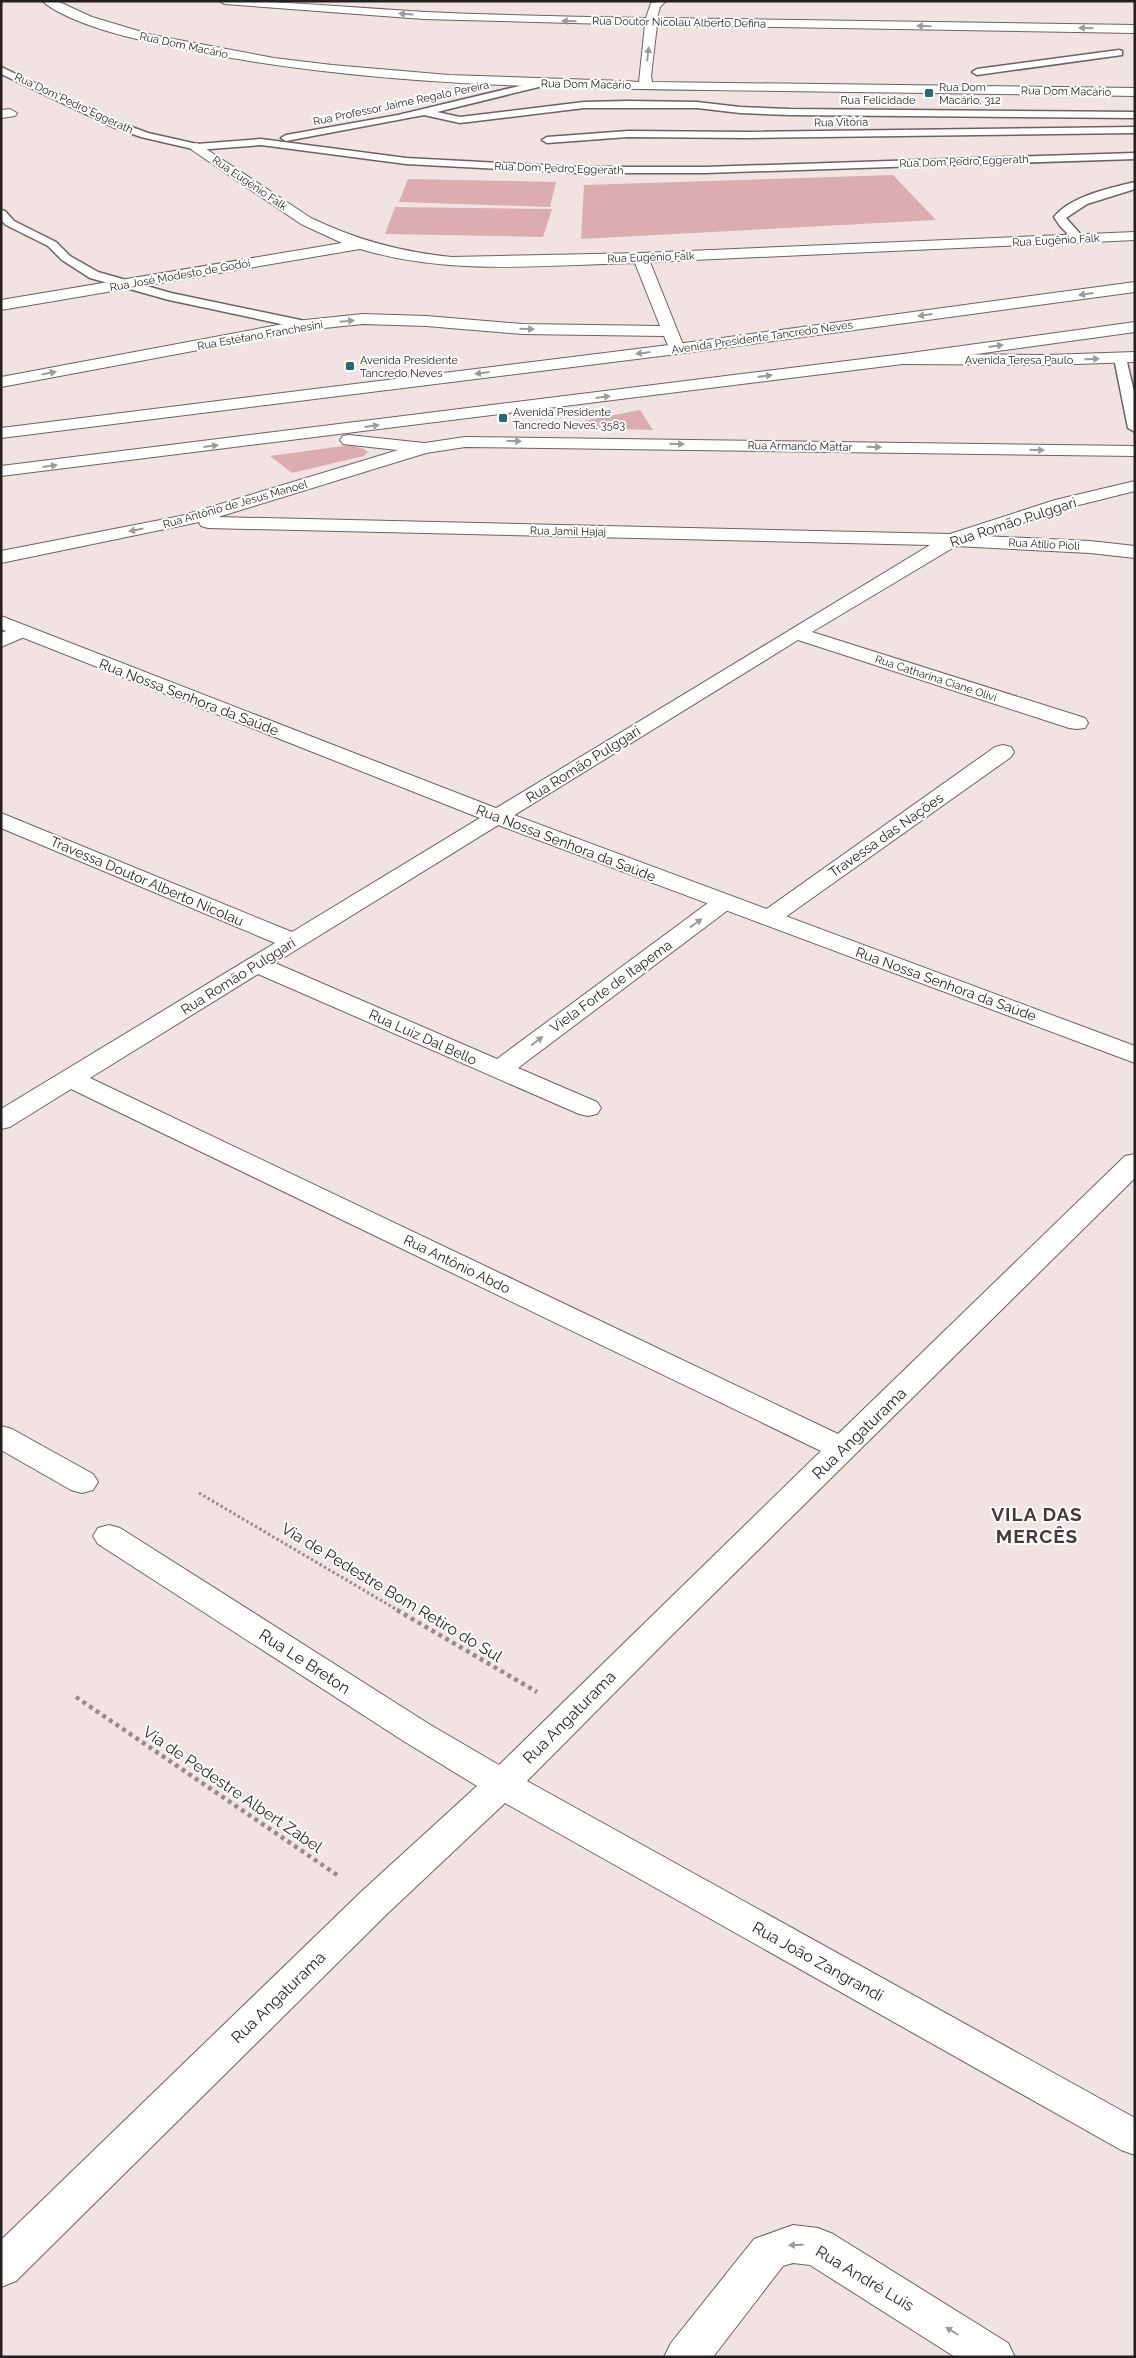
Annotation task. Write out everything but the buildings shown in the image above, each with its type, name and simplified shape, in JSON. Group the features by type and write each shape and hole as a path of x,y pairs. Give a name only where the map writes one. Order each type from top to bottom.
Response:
{"main road":[{"name":"Rua Dom Macário","path":"48,1 93,22 121,32 243,57 336,70 544,83 1135,92"},
{"name":"Rua Doutor Nicolau Alberto Defina","path":"225,1 423,15 653,22 1135,29"},
{"path":"646,85 645,76 655,5 660,1"},
{"name":"Rua Eugênio Falk","path":"197,147 306,221 325,231 360,244 408,257 452,262 641,258 1135,236"},
{"name":"Rua José Modesto de Godói","path":"1,305 360,244"},
{"path":"641,258 671,331 676,349"},
{"name":"Avenida Presidente Tancredo Neves","path":"1,433 676,349 1135,287"},
{"name":"Rua Estéfano Franchesini","path":"1,382 305,325 394,319 522,329 671,331"},
{"path":"1,471 903,359 1135,327"},
{"name":"Avenida Teresa Paulo","path":"903,359 1046,360 1127,358"},
{"path":"277,438 342,440 424,448"},
{"name":"Rua Armando Mattar","path":"466,442 507,441 1135,451"},
{"name":"Rua Antônio de Jesus Manoel","path":"1,557 184,521 424,448 466,442"},
{"name":"Rua Romão Pulggari","path":"1,1122 796,632 952,540 1061,504 1135,486"},
{"name":"Rua Jamil Hajaj","path":"184,521 952,540"},
{"name":"Rua Atilio Pioli","path":"952,540 1090,547 1135,552"},
{"name":"Rua Nossa Senhora da Saúde","path":"1,622 498,817 1135,1055"},
{"path":"1,641 22,631"},
{"name":"Rua Catharina Ciane Olivi","path":"796,632 1077,723"},
{"name":"Travessa das Nações","path":"769,918 1003,752"},
{"name":"Travessa Doutor Alberto Nicolau","path":"1,820 294,942"},
{"name":"Viela Forte de Itapema","path":"498,1070 724,902"},
{"name":"Rua Luiz Dal Bello","path":"257,964 588,1108"},
{"name":"Rua Antônio Abdo","path":"71,1079 843,1449"},
{"name":"Rua Angaturama","path":"1,2268 375,1902 502,1784 572,1712 1135,1162"},
{"path":"1,1436 82,1482"},
{"name":"Rua Le Breton","path":"108,1536 417,1733 502,1784"},
{"name":"Rua João Zangrandi","path":"502,1784 1135,2138"},
{"name":"Rua André Luis","path":"686,2357 768,2252 794,2244 818,2247 993,2357"}],"lane":[{"path":"977,72 1119,53"},
{"name":"Rua Dom Pedro Eggerath","path":"1,70 117,125 145,135 197,147 261,142 406,161 578,170 705,170 1135,156"},
{"name":"Rua Professor Jaime Regalo Pereira","path":"261,142 344,129 425,112 544,83"},
{"name":"Rua Felicidade","path":"425,112 460,120 584,105 628,104 697,105 740,110 1135,115"},
{"name":"Rua Felicidade","path":"712,116 740,110"},
{"path":"628,134 684,122"},
{"name":"Rua Vitória","path":"547,140 628,134 884,134 1135,130"},
{"path":"1079,239 1064,224 1060,217 1062,214 1080,204 1135,185"},
{"path":"1,213 10,223 52,244 66,258 94,275 123,284 305,325"},
{"path":"1127,358 1135,428"}],"path":[{"name":"Via de Pedestre Bom Retiro do Sul","path":"198,1493 572,1712"},
{"name":"Via de Pedestre Albert Zabel","path":"76,1697 375,1902"}],"shaded area":[{"path":"893,175 936,220 581,239 584,185"},
{"path":"408,179 556,182 550,207 399,202"},
{"path":"395,207 552,209 543,237 385,234"},
{"path":"640,410 653,430 573,428 572,423"},
{"path":"350,445 368,452 364,456 292,473 270,456"}],"place":[{"name":"Rua Dom Macário, 312","path":"929,93"},
{"name":"Avenida Presidente Tancredo Neves","path":"350,366"},
{"name":"Avenida Presidente Tancredo Neves, 3583","path":"503,418"}],"district":[{"name":"VILA DAS MERCÊS","path":"1037,1525"}]}
